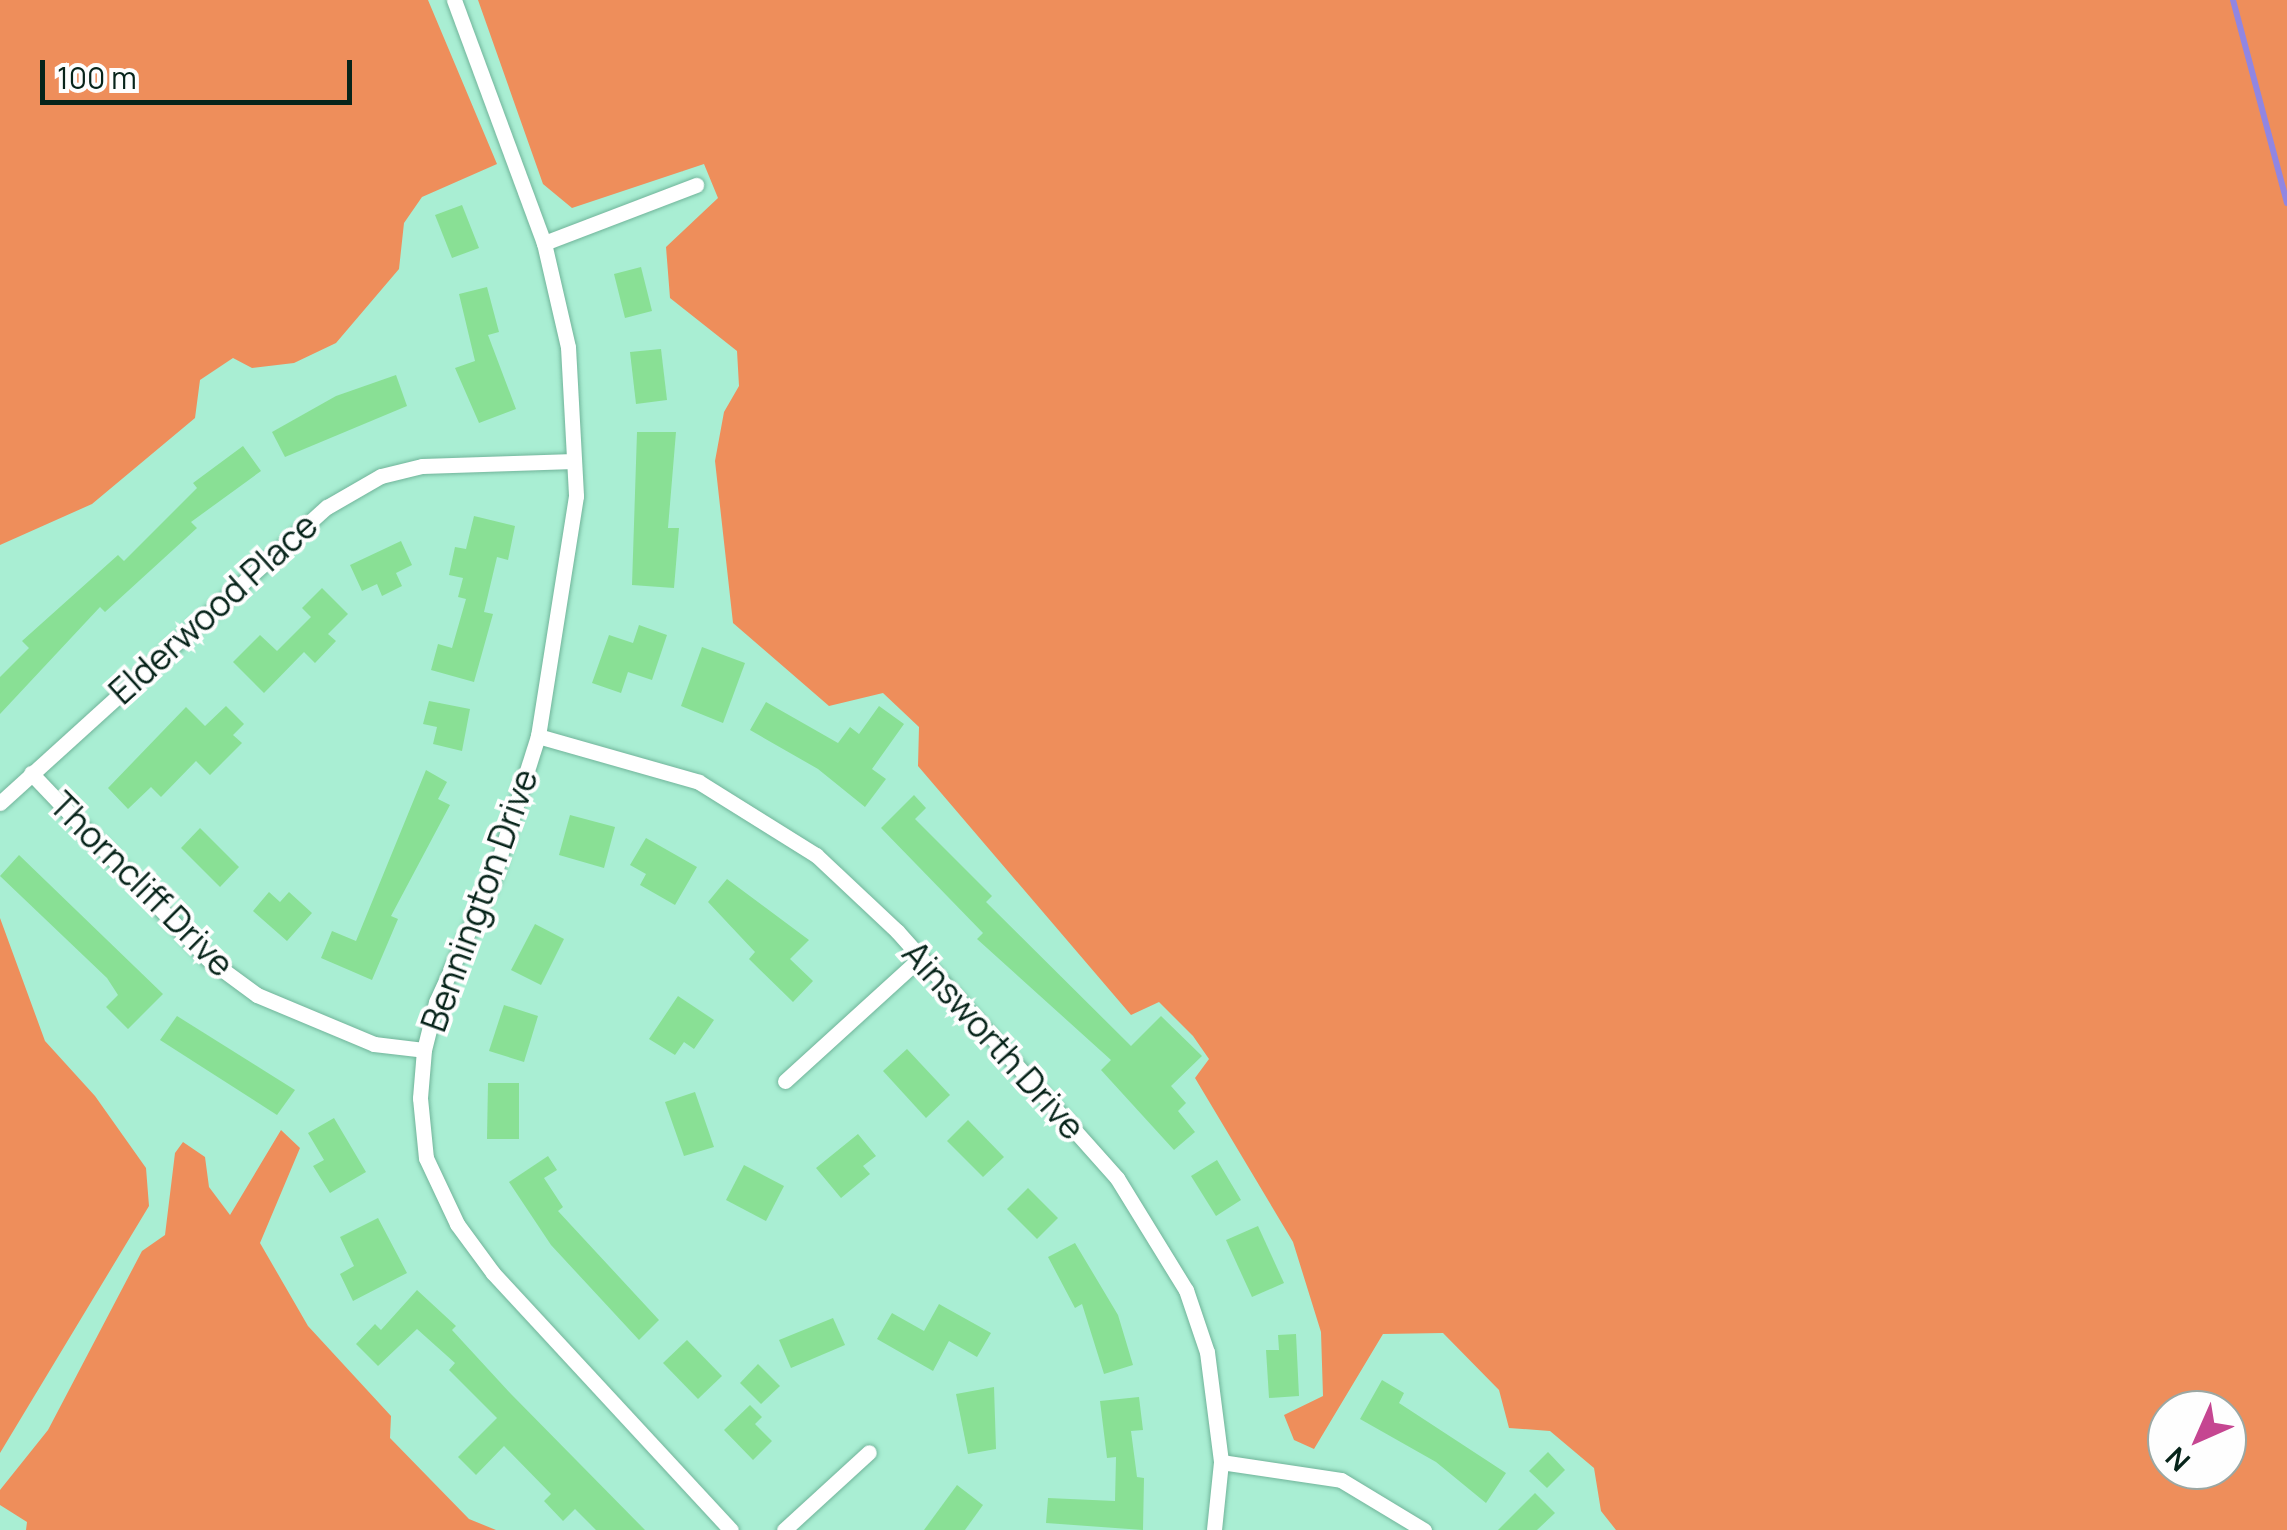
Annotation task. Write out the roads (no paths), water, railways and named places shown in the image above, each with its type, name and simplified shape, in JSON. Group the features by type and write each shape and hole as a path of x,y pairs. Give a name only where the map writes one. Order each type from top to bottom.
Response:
{"street":[{"name":"Bennington Drive","path":"454,0 544,243 568,347 576,496 538,736 493,878 436,1002 424,1050 420,1098 426,1158 457,1224 493,1273 731,1530"},
{"path":"544,243 696,185"},
{"name":"Elderwood Place","path":"0,803 326,507 381,476 422,466 574,461"},
{"name":"Ainsworth Drive","path":"538,736 700,782 816,855 920,959 1117,1178 1156,1232 1186,1290 1208,1352 1221,1462 1214,1530"},
{"name":"Thorncliff Drive","path":"31,773 208,959 257,995 374,1044 424,1050"},
{"path":"785,1081 920,959"},
{"path":"784,1530 868,1452"},
{"path":"1221,1462 1341,1480 1424,1530"}],"waterway":[{"path":"2233,0 2287,203"}]}
